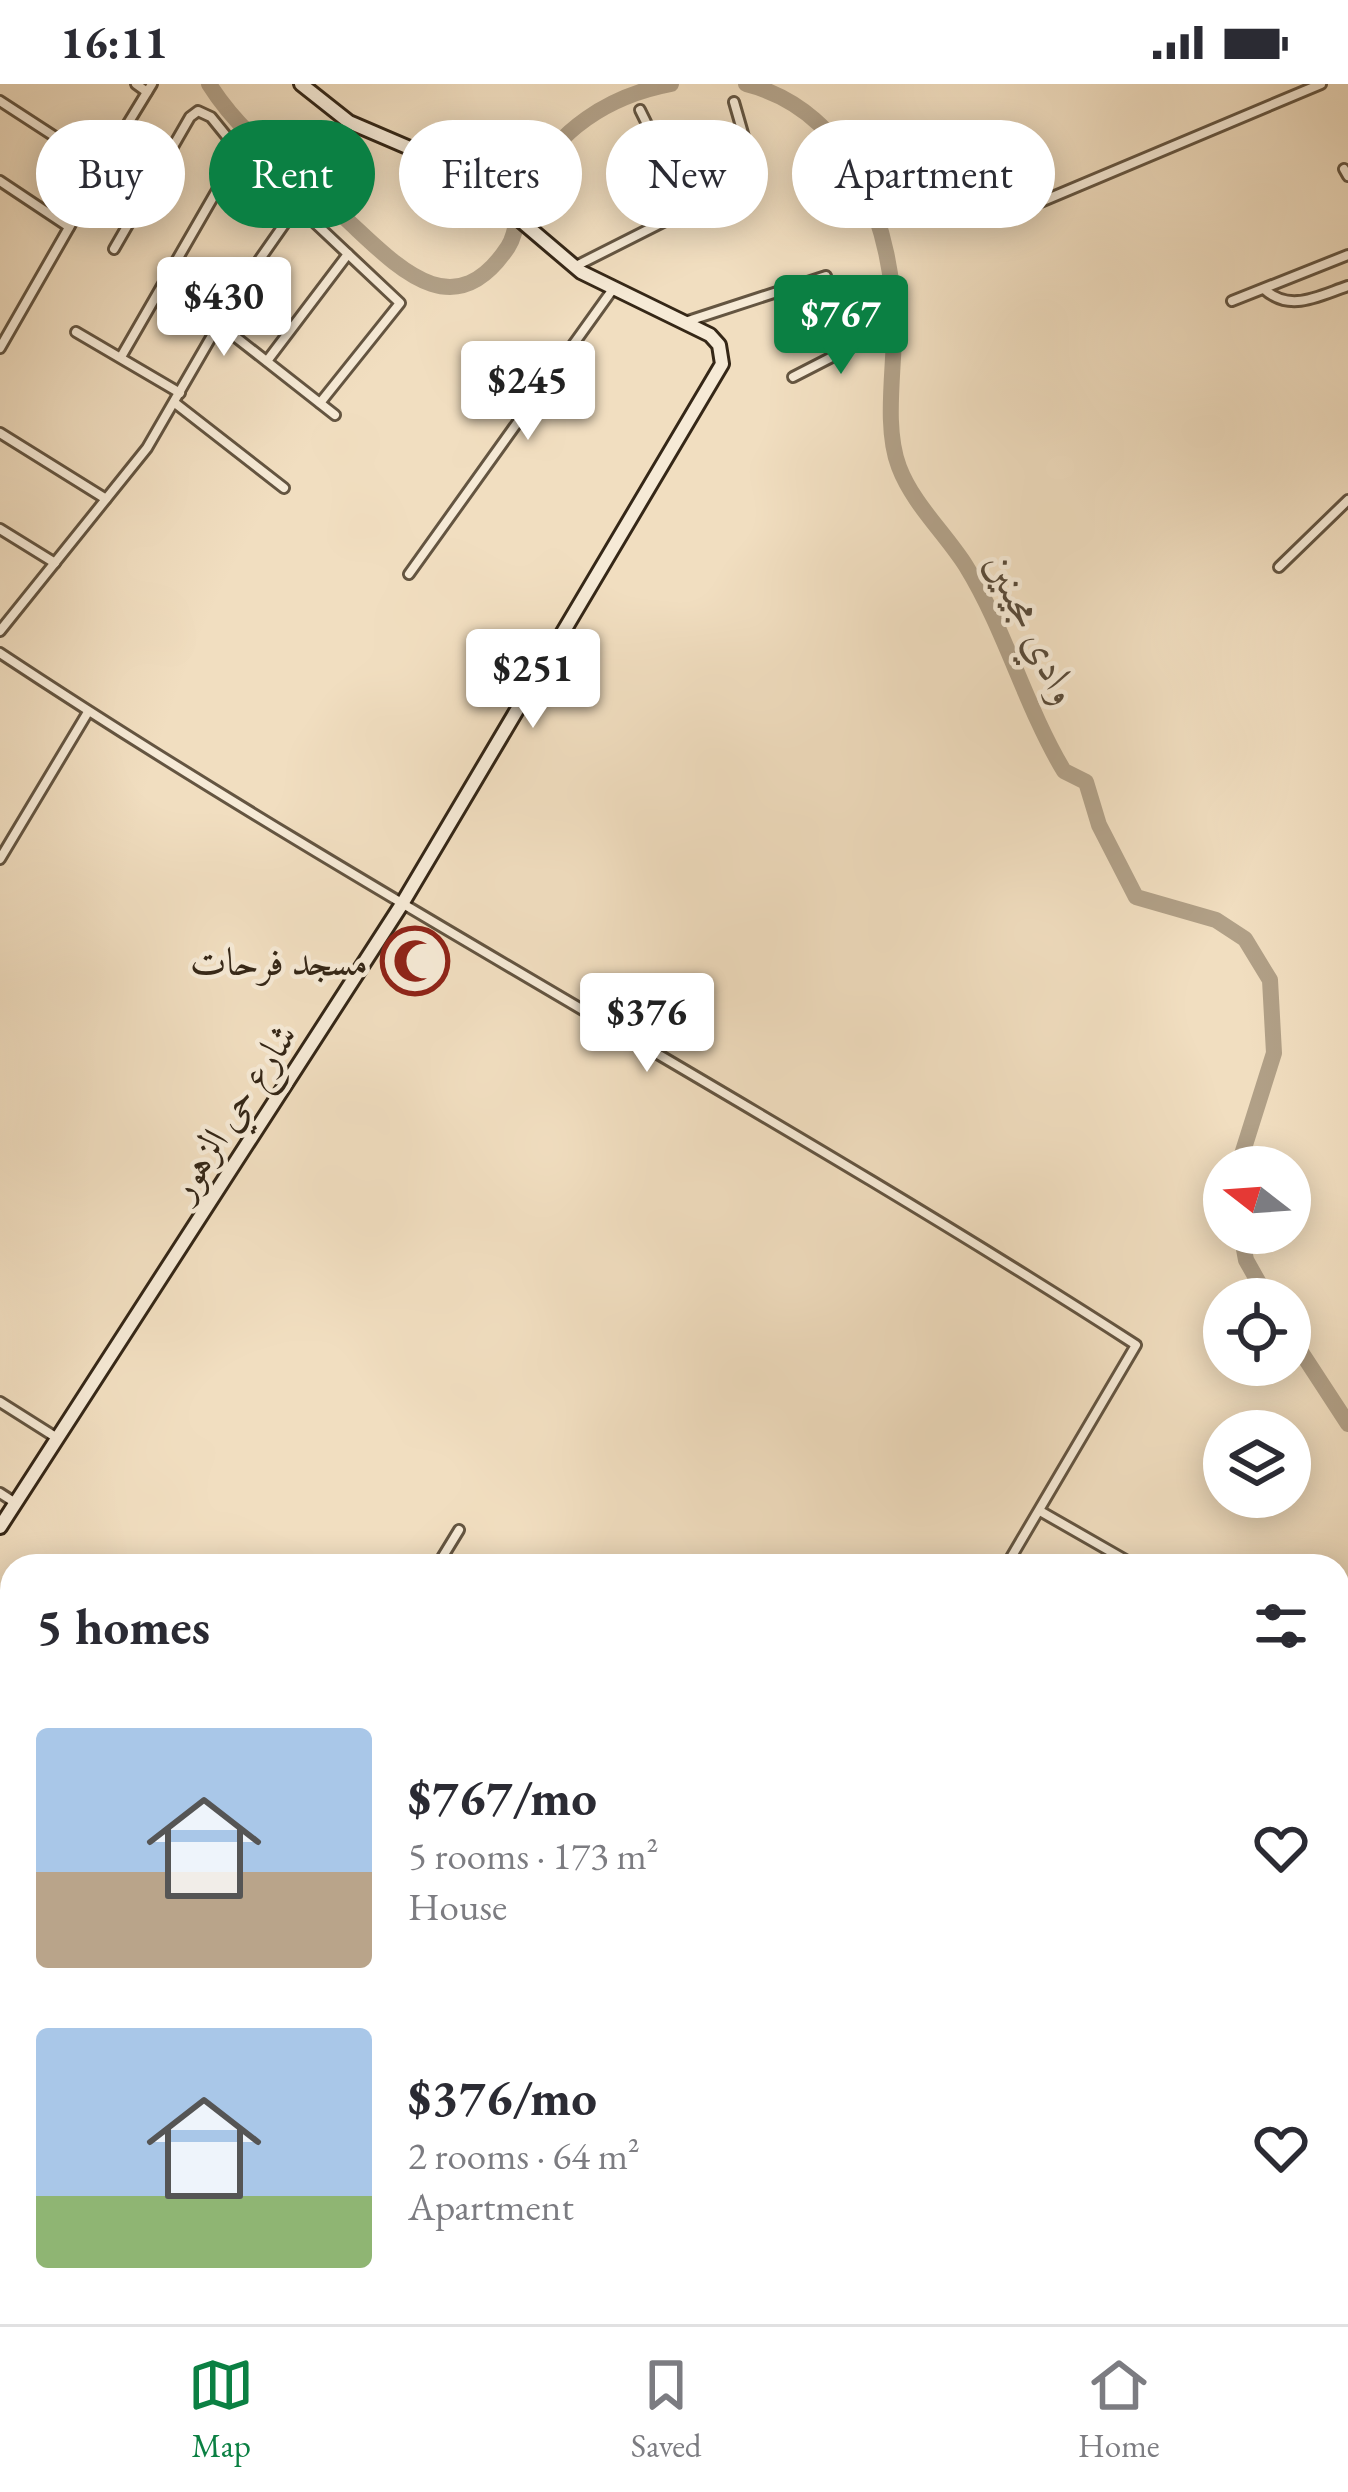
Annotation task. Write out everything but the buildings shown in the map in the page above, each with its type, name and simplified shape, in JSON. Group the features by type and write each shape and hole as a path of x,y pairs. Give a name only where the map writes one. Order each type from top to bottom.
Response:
{"street":[{"path":"130,120 150,88 136,84"},
{"name":"شارع حي الزهور","path":"0,1528 402,904 722,364 719,344 575,267 461,170 349,122 302,84"},
{"path":"1055,196 1321,84"},
{"path":"0,101 36,124"},
{"path":"734,102 738,120"},
{"path":"640,110 645,120"},
{"path":"114,249 194,113 213,120"},
{"path":"0,181 36,205"},
{"path":"121,358 209,204"},
{"path":"0,347 68,228"},
{"path":"0,631 106,499 178,398 219,323 282,228"},
{"path":"320,228 400,303 320,403"},
{"path":"575,267 652,228"},
{"path":"268,362 348,254"},
{"path":"1232,302 1348,255"},
{"path":"683,323 826,276"},
{"path":"1264,289 1289,304 1348,286"},
{"path":"409,574 613,289"},
{"path":"219,323 335,415"},
{"path":"76,332 178,398 284,488"},
{"path":"793,377 869,338"},
{"path":"0,433 106,499"},
{"path":"1279,567 1348,500"},
{"path":"0,529 55,563"},
{"path":"0,653 402,904 1008,1262 1136,1345 1013,1554"},
{"path":"0,859 88,712"},
{"path":"0,1402 57,1438"},
{"path":"0,1493 16,1503"},
{"path":"1040,1511 1115,1554"},
{"path":"444,1554 459,1530"}],"waterway":[{"name":"وادي مجينين","path":"209,84 255,139 385,254 425,281 446,287 467,284 487,272 508,247 527,186 570,132 626,97 671,84"},
{"name":"وادي مجينين","path":"746,84 783,98 814,120 840,147 861,180 876,216 892,292 891,418 899,467 980,591 1064,771 1086,782 1099,825 1136,897 1216,920 1245,939 1270,980 1274,1053 1245,1146"},
{"name":"وادي مجينين","path":"1245,1254 1256,1278"},
{"name":"وادي مجينين","path":"1311,1367 1348,1424"}],"place":[{"name":"مسجد فرحات","path":"415,961"}]}
